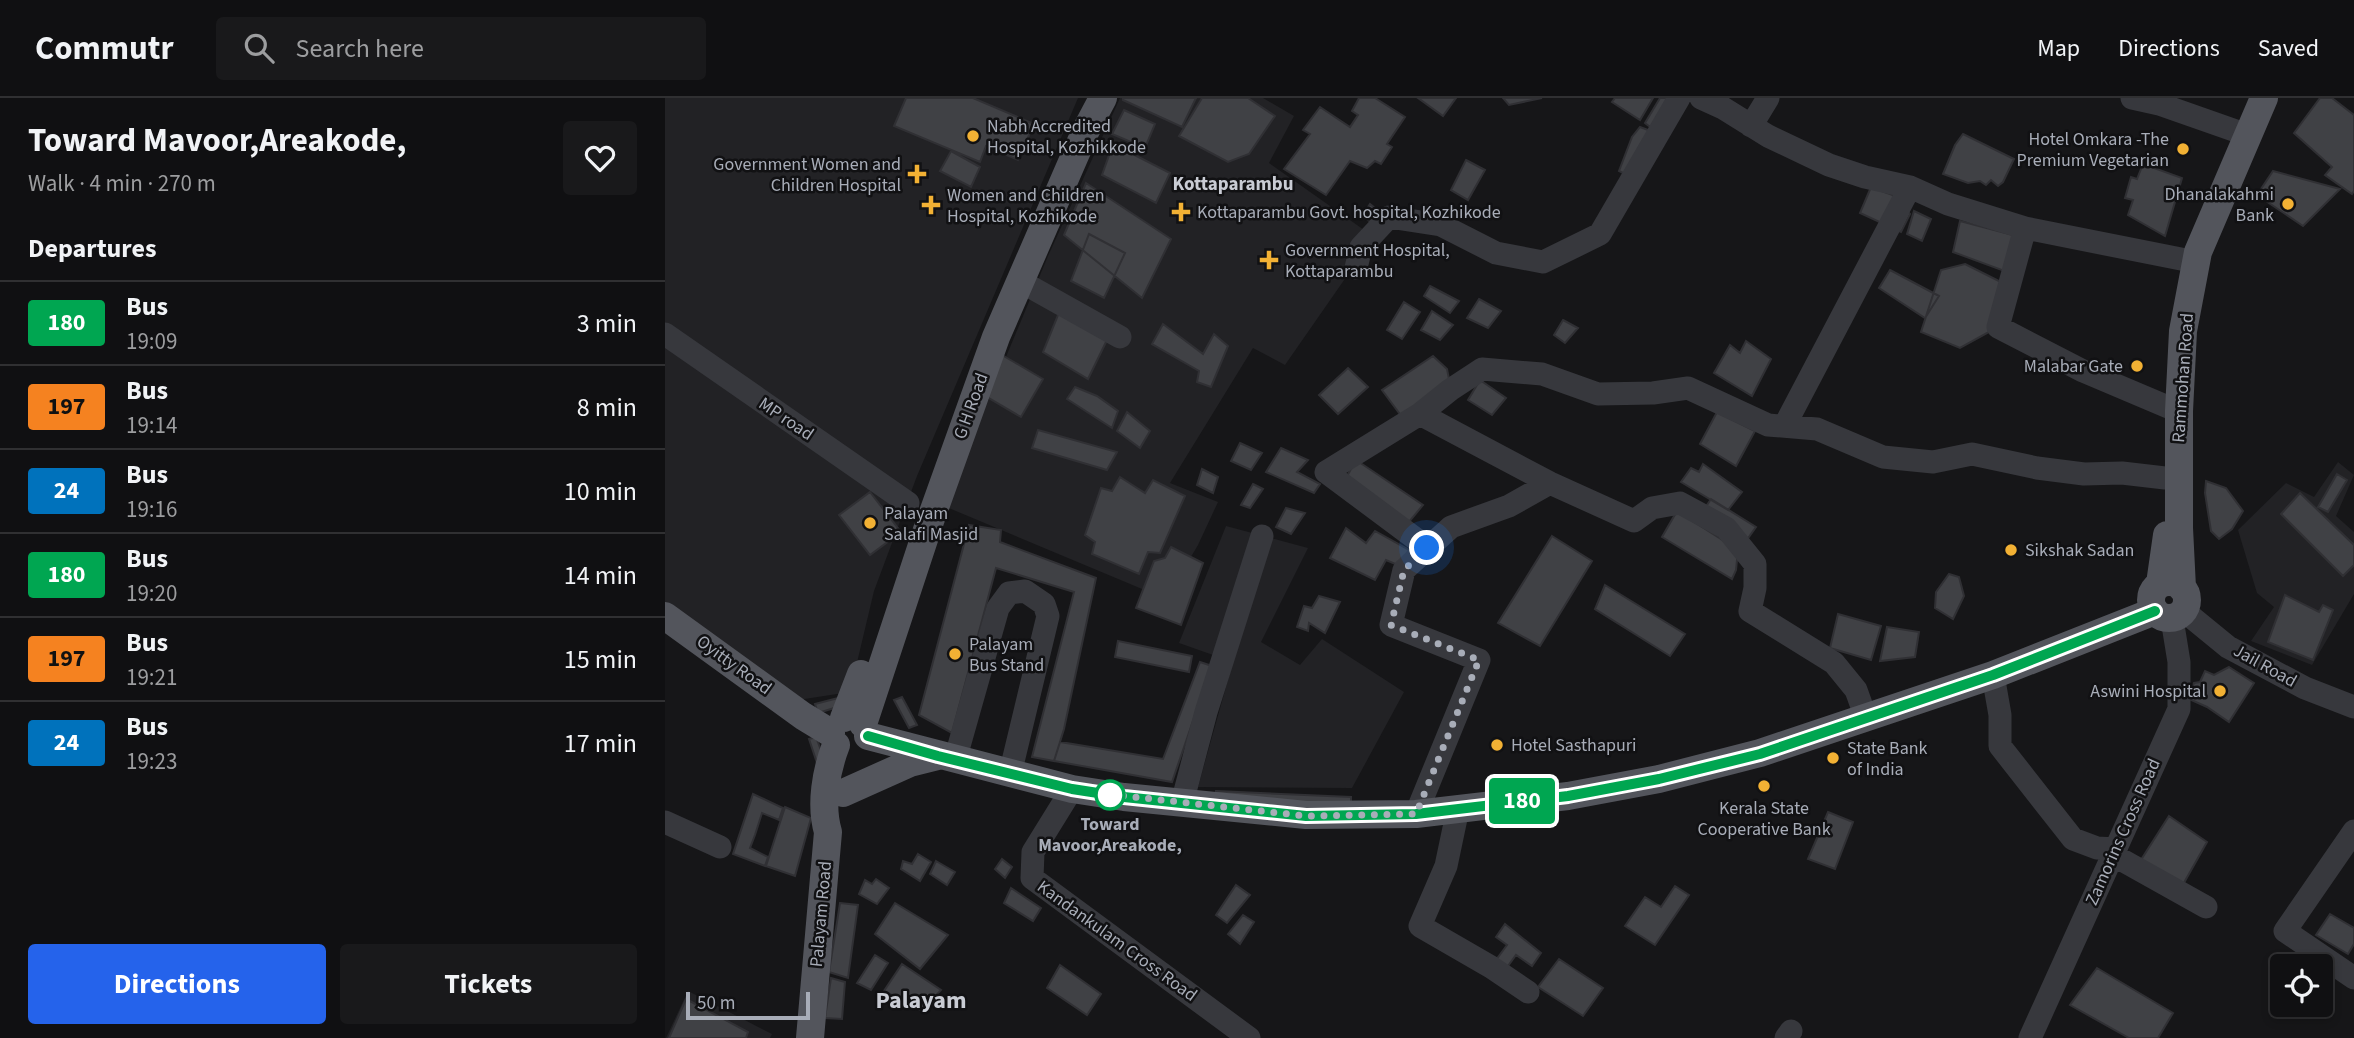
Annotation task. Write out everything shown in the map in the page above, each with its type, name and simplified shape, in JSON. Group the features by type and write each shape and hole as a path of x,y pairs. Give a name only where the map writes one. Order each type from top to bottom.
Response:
{"main road":[{"name":"G H Road","path":"849,735 885,611 937,452 979,344 1070,132 1090,98"},
{"name":"G H Road","path":"849,735 996,337 1086,130 1103,98"},
{"name":"Rammohan Road","path":"2170,603 2165,478 2174,329 2186,260 2203,211 2252,98"},
{"name":"Rammohan Road","path":"2170,603 2179,528 2179,411 2183,331 2198,252 2264,98"},
{"name":"Oyitty Road","path":"665,616 803,716 849,735 1072,789 1306,816 1416,814 1568,796 1659,779 1760,754 1993,675 2170,603"},
{"path":"828,832 837,817 843,793 849,735"},
{"path":"828,832 824,805 828,772 849,735"},
{"path":"843,793 910,763 946,758"},
{"name":"Palayam Road","path":"810,1038 828,832"}],"street":[{"path":"1356,268 1361,247 1389,217 1441,225 1496,253 1542,261 1600,234 1679,98"},
{"path":"1700,98 1829,165 1865,177 1910,187 1948,204 2025,228 2186,260"},
{"path":"1751,126 1768,98"},
{"path":"2132,98 2160,101 2239,132"},
{"path":"1784,425 1910,187"},
{"path":"2025,228 1998,327 2083,371 2168,407"},
{"path":"1020,281 1120,337"},
{"name":"MP road","path":"665,334 908,503"},
{"path":"1427,548 1326,472 1420,414 1482,369 1542,374 1598,394 1653,393 1688,388 1768,425 1817,429 1883,457 1933,462 1972,454 2037,468 2084,474 2122,473 2165,478"},
{"path":"1420,414 1550,483 1634,522 1653,508 1680,503 1726,528 1755,564 1755,588 1750,611 1834,663 1856,690 1866,718"},
{"path":"1416,814 1479,660 1391,625 1404,570 1451,527 1509,506 1550,483"},
{"path":"1182,803 1206,712 1262,536"},
{"path":"946,758 998,608 1010,593 1025,591 1044,604 1048,616 1010,774"},
{"name":"Jail Road","path":"2170,603 2228,647 2305,688 2354,708"},
{"name":"Zamorins Cross Road","path":"2030,1038 2179,709 2179,662 2170,603"},
{"path":"1993,675 2000,715 2000,747 2073,839 2114,852 2206,907"},
{"name":"Kandankulam Cross Road","path":"1072,789 1033,852 1033,878 1249,1038"},
{"path":"1458,809 1446,866 1420,926 1528,992"},
{"path":"665,822 720,847"},
{"path":"2354,831 2285,931 2354,978"}],"shaded area":[{"path":"665,98 1078,98 917,476 874,591 850,692 798,700 665,606"},
{"path":"1120,98 1263,98 1294,116 1269,163 1374,237 1285,365 1253,348 1170,483 1218,502 1198,545 1166,599 944,506 1048,256"},
{"path":"2338,462 2354,475 2336,516 2354,532 2354,594 2312,665 2251,641 2274,607 2257,593 2238,530 2286,483 2314,497"},
{"path":"1226,526 1308,548 1261,642 1300,665 1322,639 1404,692 1352,788 1198,787 1233,662 1179,643"},
{"path":"688,991 772,1034 770,1038 666,1038"}],"building":[{"name":"Nabh Accredited Hospital, Kozhikkode","path":"906,98 973,98 1034,124 1018,160 986,146 980,162 894,126"},
{"path":"1123,98 1196,98 1182,127"},
{"path":"1202,98 1248,98 1275,116 1249,154 1228,162 1179,136"},
{"path":"1359,98 1375,98 1405,117 1387,144 1392,147 1381,164 1375,161 1367,168 1350,161 1326,195 1284,169 1310,134 1303,130 1320,107 1350,127 1358,115 1352,111"},
{"path":"1418,98 1456,98 1443,116"},
{"path":"1503,98 1542,98 1509,105"},
{"path":"1615,98 1653,98 1640,120 1612,102"},
{"path":"1660,98 1674,98 1659,134 1645,123"},
{"path":"2320,98 2332,98 2354,115 2352,194 2325,175 2332,167 2294,133"},
{"path":"1124,110 1155,124 1145,148 1112,134"},
{"path":"1640,127 1659,134 1639,181 1619,171 1632,137"},
{"path":"1963,134 2014,159 2003,182 1998,186 1991,180 1986,185 1980,181 1968,183 1943,174 1955,145"},
{"path":"1113,144 1170,173 1156,203 1102,175"},
{"path":"951,151 980,167 971,187 940,171"},
{"path":"1466,160 1485,170 1468,200 1451,190"},
{"path":"2143,164 2182,178 2165,236 2128,215 2133,200 2125,198 2131,177 2137,179"},
{"path":"2273,171 2340,189 2303,226 2257,195"},
{"path":"1086,183 1171,239 1142,298 1064,235"},
{"path":"1871,187 1906,200 1904,208 1910,214 1901,232 1860,213"},
{"path":"1370,204 1380,212 1375,225 1362,216"},
{"path":"1914,211 1931,219 1922,241 1907,234"},
{"path":"1960,221 2013,235 2007,272 1953,252"},
{"path":"1089,234 1125,253 1104,298 1071,281"},
{"path":"1965,264 2009,286 1998,327 1960,348 1921,332 1941,270"},
{"path":"1890,270 1939,296 1925,318 1879,288"},
{"path":"1430,286 1459,301 1450,313 1424,296"},
{"path":"1479,299 1501,311 1488,328 1467,318"},
{"path":"1404,302 1420,312 1402,339 1387,330"},
{"path":"1060,310 1107,340 1088,379 1043,352"},
{"path":"1432,311 1453,325 1440,340 1421,330"},
{"path":"1563,320 1578,328 1565,343 1554,335"},
{"path":"1163,324 1203,354 1214,334 1228,346 1211,387 1197,382 1199,371 1152,344"},
{"path":"1746,341 1771,359 1752,396 1714,373 1730,345 1740,353"},
{"path":"1002,355 1043,379 1021,417 982,394"},
{"path":"1433,356 1447,369 1451,389 1408,425 1382,390"},
{"path":"1348,368 1368,387 1338,414 1319,395"},
{"path":"1480,380 1506,398 1492,415 1468,400"},
{"path":"1075,387 1097,396 1118,411 1112,428 1067,399"},
{"path":"1127,412 1150,431 1140,448 1117,431"},
{"path":"1717,412 1755,431 1736,466 1700,444"},
{"path":"1038,430 1117,452 1107,470 1032,448"},
{"path":"1240,443 1262,453 1251,470 1231,461"},
{"path":"1281,448 1308,460 1297,472 1320,484 1314,493 1266,472"},
{"path":"1356,460 1423,505 1409,522 1346,478"},
{"path":"1703,464 1742,492 1728,510 1681,482 1691,468 1699,472"},
{"path":"1202,469 1218,477 1213,493 1197,485"},
{"path":"2337,474 2347,480 2328,512 2318,507"},
{"path":"1120,477 1145,493 1153,480 1185,496 1160,553 1148,552 1139,574 1092,554 1095,542 1085,535 1101,488 1112,491"},
{"path":"2206,481 2226,488 2243,511 2232,529 2219,539 2211,531 2205,493"},
{"path":"1253,484 1263,489 1250,508 1241,505"},
{"name":"Palayam Salafi Masjid","path":"870,492 901,532 870,555 839,515"},
{"path":"2300,493 2354,545 2354,565 2343,576 2281,514"},
{"path":"1711,499 1756,527 1746,541 1703,511"},
{"path":"1286,508 1305,513 1291,534 1276,527"},
{"path":"1677,511 1738,550 1732,579 1662,537"},
{"name":"Palayam Bus Stand","path":"969,525 1001,530 1000,542 1096,578 1064,729 1054,761 1032,757 1074,592 996,568 952,733 919,715"},
{"path":"1346,528 1366,543 1375,531 1409,550 1400,566 1386,560 1375,580 1330,558"},
{"path":"1552,536 1592,561 1540,646 1498,623"},
{"path":"1171,547 1203,563 1181,625 1136,608 1154,561 1165,558"},
{"path":"1949,574 1959,577 1964,596 1953,619 1935,608 1936,592"},
{"path":"1605,585 1685,634 1670,656 1595,609"},
{"path":"2285,595 2319,612 2323,605 2333,610 2313,660 2268,642"},
{"path":"1319,596 1340,602 1325,633 1309,623 1308,631 1297,627 1304,606 1312,608"},
{"path":"1838,614 1881,626 1871,660 1830,648"},
{"path":"1887,627 1919,632 1915,657 1880,661"},
{"path":"1118,641 1192,656 1189,672 1115,657"},
{"path":"1200,662 1212,666 1172,782 1054,761 1060,742 1163,759"},
{"name":"Aswini Hospital","path":"2229,667 2254,683 2229,722 2189,699 2194,683 2200,682 2205,671 2214,675"},
{"path":"842,697 844,705 818,713 815,704"},
{"path":"902,697 917,725 909,728 894,700"},
{"path":"816,737 825,761 817,763 809,739"},
{"path":"1216,791 1351,797 1351,809 1215,804"},
{"path":"753,794 783,808 779,820 762,813 750,848 768,857 765,866 733,854"},
{"path":"785,807 811,818 795,876 766,866"},
{"path":"1828,812 1853,822 1835,869 1808,859"},
{"path":"2169,816 2207,842 2181,888 2139,863"},
{"path":"918,854 931,862 920,881 901,869 903,861 912,864"},
{"path":"1002,859 1012,867 1005,878 995,869"},
{"path":"936,861 955,872 947,885 930,874"},
{"path":"876,879 889,888 877,904 859,894 865,880 872,884"},
{"path":"1236,885 1250,895 1227,923 1216,915"},
{"path":"1675,886 1689,895 1655,945 1625,926 1645,897 1661,907"},
{"path":"1011,888 1041,908 1033,921 1004,903"},
{"path":"840,903 858,905 848,978 829,972"},
{"path":"895,903 948,935 920,969 875,934"},
{"path":"2330,914 2354,928 2354,944 2348,954 2316,935"},
{"path":"1243,915 1254,922 1240,944 1228,934"},
{"path":"1505,924 1541,953 1532,966 1516,955 1508,966 1493,964 1507,945 1496,937"},
{"path":"875,955 888,963 871,990 857,983"},
{"path":"1559,959 1603,988 1583,1016 1538,987"},
{"path":"902,964 941,990 922,1011 884,991"},
{"path":"1060,965 1101,994 1087,1015 1047,988"},
{"path":"2097,968 2173,1013 2158,1038 2129,1038 2070,1005"},
{"path":"831,978 845,982 842,1019 825,1018"},
{"path":"686,999 748,1032 746,1038 669,1038"}],"bus line":[{"name":"180","path":"868,736 1072,789 1124,797 1306,816 1416,814 1568,796 1659,779 1760,754 1993,675 2155,611"}],"place":[{"name":"Nabh Accredited Hospital, Kozhikkode","path":"973,136"},
{"name":"Hotel Omkara -The Premium Vegetarian","path":"2183,149"},
{"name":"Government Women and Children Hospital","path":"917,174"},
{"name":"Dhanalakahmi Bank","path":"2288,204"},
{"name":"Women and Children Hospital, Kozhikode","path":"931,205"},
{"name":"Kottaparambu Govt. hospital, Kozhikode","path":"1181,212"},
{"name":"Government Hospital, Kottaparambu","path":"1269,260"},
{"name":"Malabar Gate","path":"2137,366"},
{"name":"Palayam Salafi Masjid","path":"870,523"},
{"name":"Sikshak Sadan","path":"2011,550"},
{"name":"Palayam Bus Stand","path":"955,654"},
{"name":"Aswini Hospital","path":"2220,691"},
{"name":"Hotel Sasthapuri","path":"1497,745"},
{"name":"State Bank of India","path":"1833,758"},
{"name":"Kerala State Cooperative Bank","path":"1764,786"},
{"name":"Toward Mavoor,Areakode,","path":"1110,795"}],"district":[{"name":"Kottaparambu","path":"1233,184"},
{"name":"Palayam","path":"921,1000"}],"route":[{"path":"1110,795 1098,793 1306,816 1416,814 1479,660 1391,625 1404,570 1427,548"}]}
